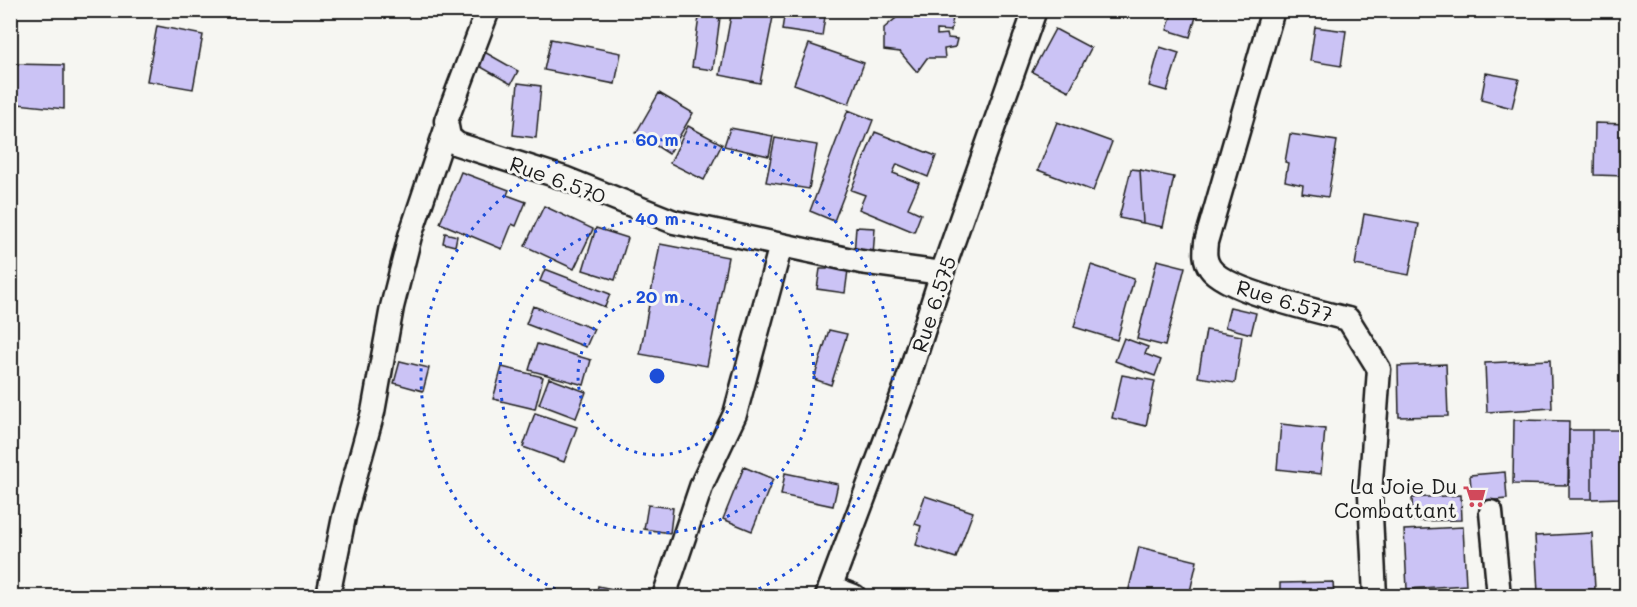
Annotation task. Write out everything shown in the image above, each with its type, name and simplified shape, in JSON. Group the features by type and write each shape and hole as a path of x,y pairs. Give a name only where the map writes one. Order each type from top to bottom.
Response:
{"street":[{"path":"328,597 344,517 373,412 392,307 410,236 446,129 446,121 488,10"},
{"name":"Rue 6.575","path":"829,592 905,388 942,273 1035,10"},
{"name":"Rue 6.577","path":"1273,10 1204,255 1210,268 1219,278 1266,296 1347,319 1378,369 1370,495 1376,597"},
{"name":"Rue 6.570","path":"446,129 457,144 564,178 674,222 861,262 942,273"},
{"path":"664,597 702,484 735,414 781,245"},
{"path":"1491,512 1499,597"},
{"path":"829,592 854,597"}],"building":[{"path":"700,10 721,10 713,70 692,67"},
{"path":"732,10 774,12 760,83 720,75"},
{"path":"785,10 826,10 822,36 782,30"},
{"path":"897,10 954,10 951,31 937,30 937,35 947,34 948,38 957,39 955,47 944,49 945,58 927,58 917,72 900,52 884,50 884,28 896,18"},
{"path":"1173,10 1198,10 1190,37 1167,30"},
{"path":"157,26 203,35 193,89 147,81"},
{"path":"1315,27 1346,31 1341,66 1310,61"},
{"path":"1055,29 1091,48 1069,91 1032,72"},
{"path":"551,39 621,53 615,84 544,70"},
{"path":"809,44 864,63 849,104 794,84"},
{"path":"1160,47 1179,53 1167,91 1149,86"},
{"path":"481,50 518,71 511,84 474,63"},
{"path":"10,64 64,65 64,109 18,104 18,108 10,107"},
{"path":"1486,73 1519,79 1512,108 1481,100"},
{"path":"518,83 541,86 536,138 513,135"},
{"path":"659,93 693,113 669,154 636,133"},
{"path":"848,110 873,120 834,221 810,211"},
{"path":"1057,122 1112,142 1093,191 1038,170"},
{"path":"1595,123 1626,124 1626,176 1594,175"},
{"path":"688,126 722,144 704,180 670,163"},
{"path":"730,128 773,136 769,156 724,146"},
{"path":"875,132 936,156 928,177 897,164 893,173 919,183 908,208 921,214 914,232 859,209 865,195 851,190"},
{"path":"1290,134 1337,141 1328,197 1302,193 1303,185 1285,181 1288,163 1285,162"},
{"path":"775,138 817,145 809,189 766,182"},
{"path":"1131,169 1140,170 1143,223 1119,218"},
{"path":"1140,170 1174,177 1163,227 1143,223"},
{"path":"461,172 509,190 507,195 526,202 516,226 512,224 502,249 440,223"},
{"path":"544,206 593,229 574,269 525,246"},
{"path":"1364,214 1419,224 1409,275 1355,265"},
{"path":"856,227 875,228 873,256 854,255"},
{"path":"596,228 628,238 615,280 583,270"},
{"path":"445,233 457,236 455,246 443,243"},
{"path":"660,244 728,257 707,366 640,354"},
{"path":"1157,260 1185,267 1165,346 1137,339"},
{"path":"1091,265 1134,279 1117,340 1074,327"},
{"path":"827,267 848,270 845,293 817,289 820,269 827,269"},
{"path":"545,269 610,294 605,307 540,281"},
{"path":"533,306 594,329 586,347 526,324"},
{"path":"1230,307 1256,313 1251,334 1225,327"},
{"path":"829,330 847,334 831,385 814,379"},
{"path":"1206,330 1242,336 1235,383 1198,377"},
{"path":"1124,338 1148,347 1145,354 1161,360 1155,376 1115,361"},
{"path":"537,344 591,360 584,385 529,370"},
{"path":"1550,360 1552,408 1487,412 1485,363"},
{"path":"400,361 429,368 423,391 394,383"},
{"path":"1446,364 1448,416 1399,417 1398,366"},
{"path":"502,367 543,377 535,409 493,399"},
{"path":"1122,375 1155,381 1146,426 1112,418"},
{"path":"549,378 586,392 576,418 539,404"},
{"path":"535,413 577,427 564,462 523,447"},
{"path":"1514,420 1569,421 1568,485 1513,484"},
{"path":"1281,424 1325,429 1321,474 1277,469"},
{"path":"1569,430 1592,430 1592,499 1569,499"},
{"path":"1592,430 1620,430 1620,498 1592,499"},
{"path":"744,467 773,479 752,531 723,519"},
{"path":"1505,472 1507,499 1472,502 1470,475"},
{"path":"785,473 838,484 833,506 781,495"},
{"path":"1461,495 1462,520 1413,521 1412,498"},
{"path":"925,496 973,512 956,558 916,545 921,526 915,524"},
{"path":"648,505 673,508 670,533 644,529"},
{"path":"1463,527 1466,585 1407,589 1404,530"},
{"path":"1592,533 1595,589 1538,593 1535,536"},
{"path":"1139,547 1197,561 1189,596 1144,596 1128,593"},
{"path":"1333,582 1334,596 1280,596 1280,583"},
{"path":"598,586 613,589 611,596 596,596"}],"place":[{"name":"La Joie Du Combattant","path":"1475,497"}]}
